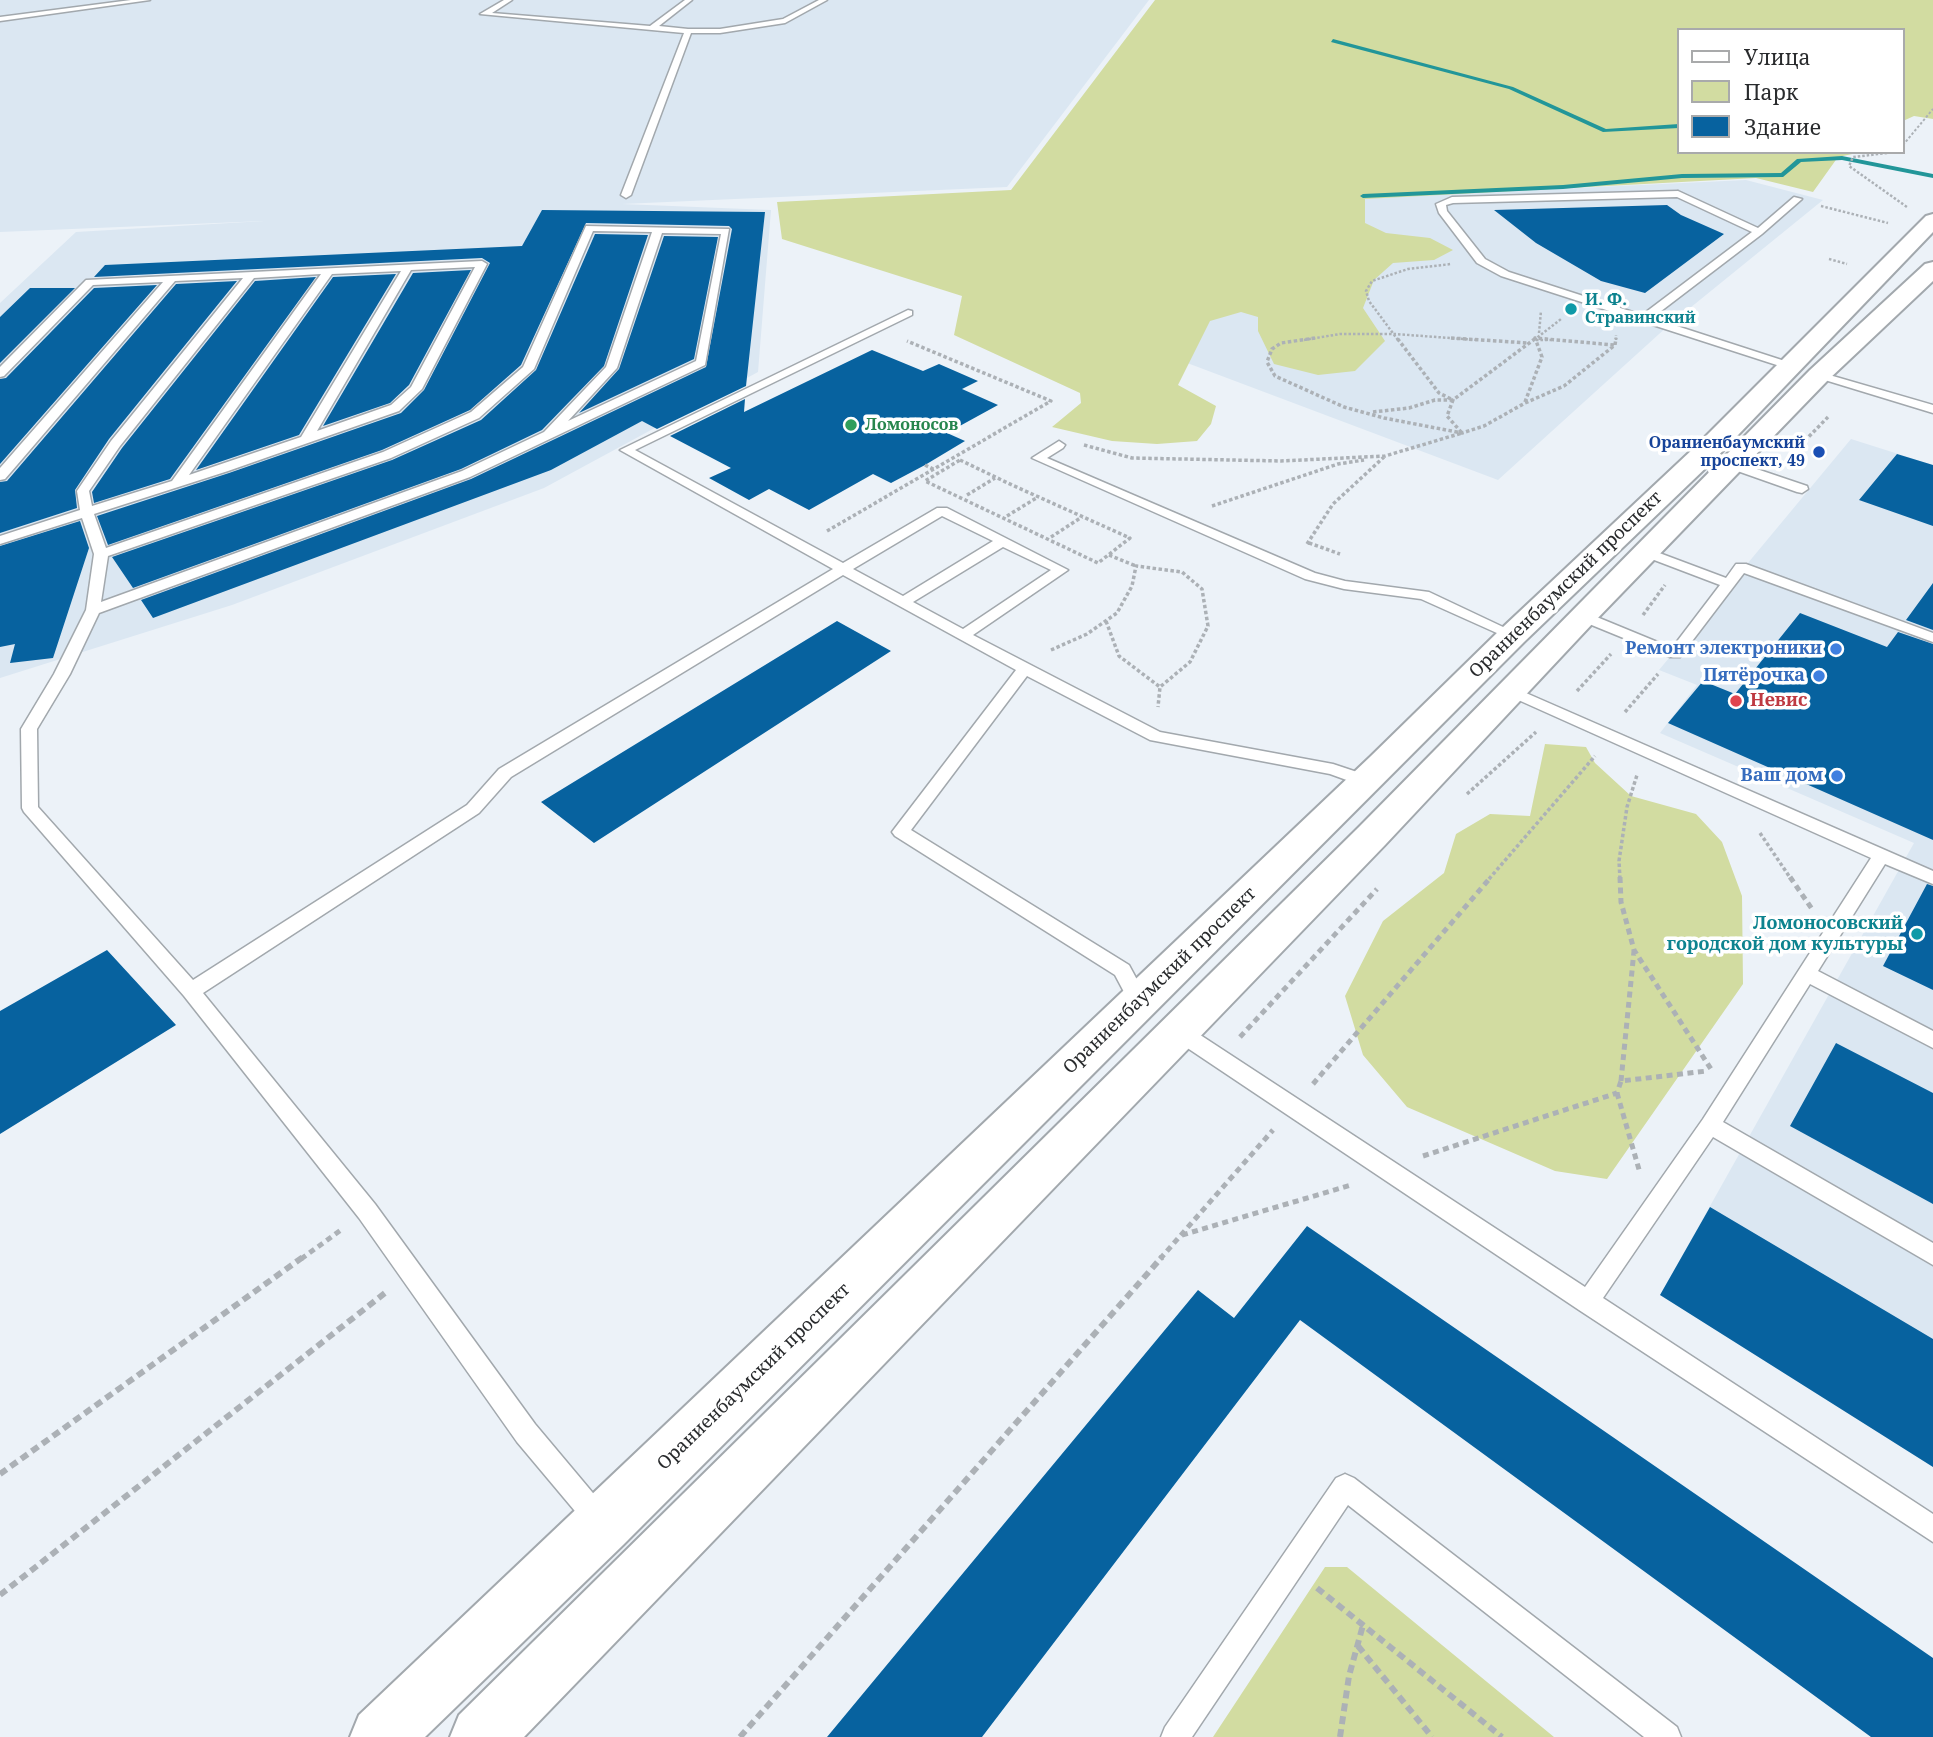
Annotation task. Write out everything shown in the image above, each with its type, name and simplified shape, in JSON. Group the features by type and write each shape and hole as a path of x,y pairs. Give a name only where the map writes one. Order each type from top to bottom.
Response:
{"main road":[{"name":"Ораниенбаумский проспект","path":"389,1734 1513,635 1703,454 1790,366 1924,216"},
{"name":"Ораниенбаумский проспект","path":"481,1737 1405,800 1819,375 1933,270"},
{"path":"1790,366 1819,375"},
{"path":"1703,454 1733,465"},
{"path":"1612,539 1646,552"},
{"path":"1366,781 1405,800"},
{"path":"1139,1002 1178,1031"},
{"path":"603,1525 644,1571"}],"lane":[{"path":"0,19 147,0"},
{"path":"509,0 484,14 688,31 720,31 785,21 824,0"},
{"path":"652,28 689,0"},
{"path":"626,195 688,31"},
{"path":"1759,232 1678,194 1452,200 1441,204 1442,211 1482,261 1521,280 1790,366"},
{"path":"1645,318 1759,232 1797,199"},
{"path":"93,610 466,474 701,363 726,231 589,228 528,369 475,415 387,455 101,554"},
{"path":"548,435 611,368 658,230"},
{"path":"0,374 90,282 482,264 415,389 395,408 176,484 0,540"},
{"path":"306,439 408,267"},
{"path":"176,484 329,271"},
{"path":"251,275 115,444 83,491 101,554 93,610 62,674 29,729 30,808 191,991 368,1211 526,1433 603,1525"},
{"path":"0,476 172,278"},
{"path":"908,313 626,450 1006,659 1156,736 1333,769 1366,781"},
{"path":"1819,375 1933,409"},
{"path":"1059,445 1038,458 1310,576 1344,585 1424,596 1513,635"},
{"path":"1733,465 1802,489"},
{"path":"191,991 472,809 505,773 942,511 1061,570 963,635"},
{"path":"903,602 1003,541"},
{"path":"1646,552 1727,583"},
{"path":"1582,616 1675,654 1741,567 1933,638"},
{"path":"1025,669 901,831 1122,970 1139,1002"},
{"path":"1510,691 1933,878"},
{"path":"1587,1301 1710,1125 1881,856"},
{"path":"1807,974 1933,1040"},
{"path":"1178,1031 1933,1529"},
{"path":"1710,1125 1933,1255"},
{"path":"1175,1737 1345,1487 1667,1737"}],"path":[{"path":"1905,143 1933,109"},
{"path":"1882,154 1853,158 1849,161 1849,166 1924,216"},
{"path":"1818,205 1890,223"},
{"path":"1453,400 1438,393 1369,300 1366,291 1372,281 1408,269 1482,261"},
{"path":"1462,433 1447,416 1453,400 1587,301"},
{"path":"1185,522 1215,504 1338,464 1385,456 1484,426 1525,403 1564,386 1615,345 1618,310"},
{"path":"800,544 937,471 960,460 1130,538 1098,563 925,481 937,471 1051,401 878,328"},
{"path":"1462,433 1384,418 1344,407 1275,376 1268,367 1268,357 1281,343 1340,334 1395,334 1529,343"},
{"path":"1535,338 1615,345"},
{"path":"1525,403 1542,357 1535,338"},
{"path":"1770,477 1857,386"},
{"path":"1368,412 1409,408 1435,400 1453,400"},
{"path":"1117,462 1081,445 1132,458 1281,461 1385,456"},
{"path":"1310,576 1307,543 1333,504 1385,456"},
{"path":"925,465 937,471"},
{"path":"961,499 996,477"},
{"path":"1003,519 1038,497"},
{"path":"1203,499 1227,509"},
{"path":"1048,540 1082,516"},
{"path":"1307,543 1346,556"},
{"path":"1109,555 1136,566 1182,572 1202,589 1208,626 1190,662 1160,687 1156,736"},
{"path":"1458,802 1558,712 1628,635 1680,565"},
{"path":"1006,659 1063,647 1106,621 1117,613 1132,586 1136,566"},
{"path":"1106,621 1119,656 1160,687"},
{"path":"740,1737 1295,1106 1611,736 1612,727 1675,654"},
{"path":"1645,751 1627,807 1619,861 1621,902 1634,950 1729,1095"},
{"path":"1757,828 1830,936"},
{"path":"1220,1058 1382,884"},
{"path":"1634,950 1621,1081 1617,1093 1650,1211"},
{"path":"1621,1081 1747,1067"},
{"path":"1181,1236 1394,1172 1411,1160 1617,1093"},
{"path":"0,1474 368,1211"},
{"path":"0,1595 412,1273"},
{"path":"1291,1566 1502,1737"},
{"path":"1340,1737 1349,1676 1363,1625"},
{"path":"1358,1646 1432,1737"}],"shaded area":[{"path":"0,0 1149,0 1007,187 622,204 771,210 758,372 544,488 232,605 0,678 0,303 76,232 264,221 0,232"},
{"path":"1746,180 1823,200 1669,325 1498,480 1150,349 1367,198"},
{"path":"1851,439 1933,465 1933,1467 1660,1295 1914,843 1660,733 1697,685 1659,670"}],"green space":[{"path":"1155,0 1933,0 1933,119 1914,116 1905,120 1905,28 1678,28 1678,154 1852,154 1838,157 1813,192 1756,178 1365,199 1365,223 1386,233 1430,238 1453,250 1434,260 1393,263 1374,280 1363,308 1385,341 1355,371 1318,375 1274,364 1258,331 1258,317 1241,312 1210,321 1178,385 1216,406 1211,424 1197,441 1157,444 1112,441 1052,427 1081,403 1080,393 954,335 962,296 782,239 777,202 1011,190"},
{"path":"1545,744 1586,747 1595,763 1631,796 1696,814 1722,842 1742,896 1743,984 1607,1179 1555,1171 1407,1107 1363,1055 1345,996 1383,921 1444,873 1456,834 1490,814 1530,816"},
{"path":"1325,1567 1347,1567 1554,1737 1213,1737"}],"building":[{"path":"1667,205 1681,215 1724,234 1645,293 1601,281 1536,243 1494,210"},
{"path":"542,210 765,212 746,386 657,429 642,421 551,470 153,618 141,600 471,479 706,367 732,229 729,226 586,223 521,365 470,410 382,450 108,545 97,516 401,413 424,390 490,263 482,258 94,277 105,265 522,246"},
{"path":"595,234 648,235 604,366 542,430 461,469 133,588 112,557 392,460 481,420 536,370"},
{"path":"664,236 718,237 694,359 579,413 619,369"},
{"path":"471,270 409,385 390,403 323,426 413,273"},
{"path":"396,274 299,435 196,470 333,277"},
{"path":"316,277 170,479 94,503 92,492 122,448 255,281"},
{"path":"237,281 109,439 75,490 77,508 0,533 0,482 7,481 176,284"},
{"path":"157,285 0,464 0,379 6,378 94,288"},
{"path":"30,288 75,288 0,363 0,317"},
{"name":"Ломоносов","path":"872,350 923,371 939,364 978,381 962,389 998,405 947,433 965,441 925,465 891,483 873,474 809,510 769,489 749,500 709,478 731,468 670,436 745,399 744,412"},
{"path":"1897,454 1933,465 1933,526 1859,500"},
{"path":"80,521 89,548 53,658 10,663 15,644 0,647 0,546"},
{"path":"1933,583 1933,630 1906,620"},
{"path":"1800,613 1887,647 1898,632 1933,644 1933,840 1668,723 1703,681 1735,694"},
{"path":"837,621 891,651 594,843 541,802"},
{"name":"Ломоносовский городской дом культуры","path":"1927,884 1933,886 1933,990 1883,966"},
{"path":"107,950 176,1025 0,1134 0,1011"},
{"path":"1836,1043 1933,1093 1933,1204 1790,1126"},
{"path":"1710,1207 1933,1339 1933,1467 1660,1295"},
{"path":"1307,1226 1933,1658 1933,1737 1871,1737 1300,1320 982,1737 827,1737 1198,1290 1234,1318"}],"waterway":[{"path":"1333,41 1511,88 1605,131 1678,126"},
{"path":"1363,196 1563,187 1682,176 1783,175 1799,160 1842,158 1933,176"}],"place":[{"name":"И. Ф. Стравинский","path":"1571,309"},
{"name":"Ломоносов","path":"851,425"},
{"name":"Ораниенбаумский проспект, 49","path":"1819,452"},
{"name":"Ремонт электроники","path":"1836,649"},
{"name":"Пятёрочка","path":"1819,676"},
{"name":"Невис","path":"1736,701"},
{"name":"Ваш дом","path":"1837,776"},
{"name":"Ломоносовский городской дом культуры","path":"1917,934"}]}
